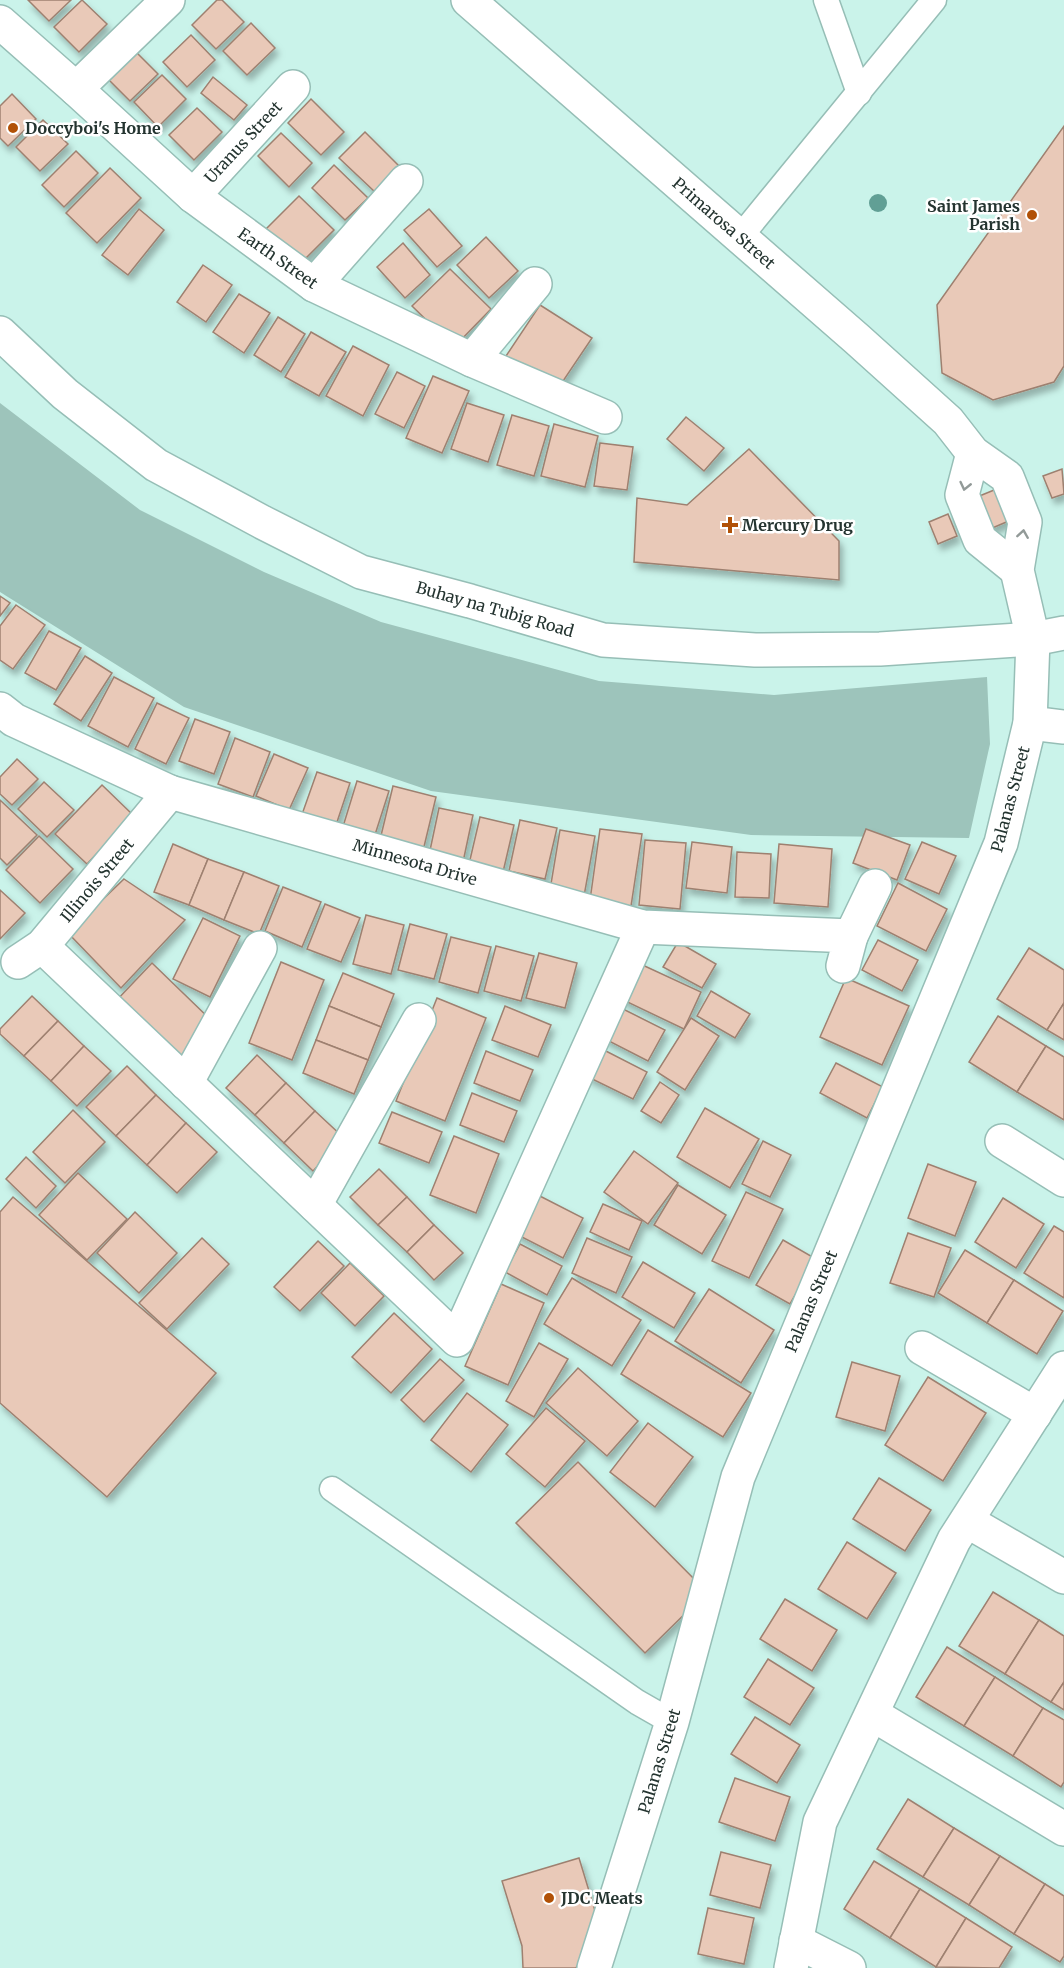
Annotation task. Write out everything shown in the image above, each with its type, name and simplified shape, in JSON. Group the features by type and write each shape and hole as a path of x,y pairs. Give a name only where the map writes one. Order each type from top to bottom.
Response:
{"street":[{"path":"76,89 168,0"},
{"name":"Primarosa Street","path":"468,0 932,406 961,436 973,453 1007,477 1025,522 1017,570 1049,636"},
{"name":"Earth Street","path":"0,22 192,196 314,285 472,360 605,417"},
{"name":"Uranus Street","path":"192,196 294,87"},
{"path":"314,285 406,181"},
{"path":"472,360 535,284"},
{"name":"Buhay na Tubig Road","path":"0,333 65,394 156,465 361,572 603,640 755,650 880,649 1049,636"},
{"path":"973,453 962,495 980,540 1017,570"},
{"name":"Palanas Street","path":"594,1968 672,1722 738,1477 1001,843 1049,636"},
{"name":"Minnesota Drive","path":"5,721 170,792 643,927 847,951 875,886"},
{"path":"1030,723 1064,727"},
{"name":"Illinois Street","path":"170,792 30,954 186,1083"},
{"path":"260,948 186,1083 457,1340 643,927"},
{"path":"315,1204 418,1020"},
{"path":"1002,1141 1064,1180"},
{"path":"922,1348 1035,1414"},
{"path":"849,1968 794,1954 820,1822 954,1540 1064,1368"},
{"path":"967,1521 1064,1577"},
{"path":"872,1714 1064,1828"}],"lane":[{"path":"826,0 859,93"},
{"path":"740,237 934,0"},
{"path":"332,1489 637,1702 672,1722"}],"shaded area":[{"path":"0,403 140,510 264,572 381,622 599,681 774,695 987,677 990,744 969,838 751,835 431,791 184,707 0,592"}],"building":[{"path":"28,0 71,0 49,21"},
{"path":"82,0 107,24 79,52 54,27"},
{"path":"217,0 222,0 244,22 216,49 192,25"},
{"path":"251,23 275,48 247,75 223,51"},
{"path":"191,35 215,60 187,87 163,62"},
{"path":"133,49 158,74 130,101 106,77"},
{"path":"162,75 186,99 158,127 134,102"},
{"path":"213,77 247,105 234,120 201,93"},
{"name":"Doccyboi's Home","path":"12,94 36,119 8,146 0,138 0,106"},
{"path":"311,99 344,132 321,155 288,123"},
{"path":"197,108 222,132 194,160 169,135"},
{"path":"43,120 68,144 40,171 16,147"},
{"name":"Saint James Parish","path":"1064,126 1064,366 1054,382 993,400 942,373 937,305"},
{"path":"365,132 400,167 375,192 339,158"},
{"path":"281,133 312,163 289,187 258,156"},
{"path":"76,151 98,173 64,207 42,185"},
{"path":"334,165 368,198 345,220 312,188"},
{"path":"110,168 141,198 97,243 66,213"},
{"path":"299,196 334,230 294,270 259,236"},
{"path":"139,209 164,230 128,275 102,255"},
{"path":"429,209 462,246 437,267 404,230"},
{"path":"486,237 518,271 489,298 457,265"},
{"path":"403,243 430,275 405,298 377,267"},
{"path":"203,265 232,285 206,322 177,302"},
{"path":"450,269 491,309 454,347 412,306"},
{"path":"239,294 270,313 244,353 213,332"},
{"path":"540,305 592,338 555,393 504,359"},
{"path":"278,317 305,334 281,372 254,355"},
{"path":"311,332 346,352 319,396 285,377"},
{"path":"353,346 389,365 363,416 326,396"},
{"path":"397,372 425,386 404,428 375,414"},
{"path":"433,376 469,391 442,453 406,438"},
{"path":"467,403 504,415 488,462 451,449"},
{"path":"512,415 549,426 534,476 497,465"},
{"path":"686,417 724,448 704,471 667,439"},
{"path":"554,424 598,436 585,487 541,476"},
{"path":"600,443 633,447 627,490 594,486"},
{"name":"Mercury Drug","path":"749,449 839,541 839,580 634,562 637,498 687,505"},
{"path":"1062,469 1064,494 1052,498 1043,476"},
{"path":"999,488 1011,520 990,529 977,497"},
{"path":"948,514 957,536 938,544 929,522"},
{"path":"0,596 10,603 0,616"},
{"path":"16,605 45,625 13,669 0,660 0,626"},
{"path":"49,631 81,648 56,690 25,673"},
{"path":"85,656 112,673 81,721 54,704"},
{"path":"114,677 154,698 128,747 88,726"},
{"path":"157,703 189,718 166,764 135,749"},
{"path":"195,719 230,732 214,774 179,761"},
{"path":"235,738 270,752 253,797 218,784"},
{"path":"274,754 308,768 289,810 256,796"},
{"path":"17,759 38,779 12,805 0,794 0,777"},
{"path":"317,772 350,783 334,831 300,820"},
{"path":"357,781 389,791 372,844 341,833"},
{"path":"44,782 74,810 47,837 18,809"},
{"path":"102,785 133,815 87,864 55,834"},
{"path":"393,786 436,797 421,859 378,848"},
{"path":"0,800 37,835 7,865 0,858"},
{"path":"439,808 473,815 463,862 429,855"},
{"path":"480,817 514,825 503,872 469,864"},
{"path":"520,820 557,828 545,879 509,871"},
{"path":"600,829 642,834 631,906 590,900"},
{"path":"866,829 910,845 897,880 853,863"},
{"path":"560,830 595,836 584,896 550,890"},
{"path":"39,836 73,869 40,903 6,870"},
{"path":"645,840 686,843 680,909 639,905"},
{"path":"692,842 732,847 727,893 686,888"},
{"path":"922,842 956,856 939,894 905,879"},
{"path":"173,844 208,859 189,905 154,892"},
{"path":"779,844 832,849 828,907 774,903"},
{"path":"737,852 771,854 769,898 735,897"},
{"path":"208,859 244,872 224,920 189,905"},
{"path":"244,872 279,886 259,934 224,920"},
{"path":"124,879 185,920 121,988 68,933"},
{"path":"898,883 947,909 926,951 877,926"},
{"path":"283,887 321,902 302,947 265,931"},
{"path":"0,890 25,913 0,939"},
{"path":"325,904 360,918 341,962 307,949"},
{"path":"366,915 404,925 391,974 353,964"},
{"path":"203,918 240,936 210,997 173,979"},
{"path":"410,924 447,934 434,979 398,970"},
{"path":"451,937 491,947 478,993 439,982"},
{"path":"878,940 918,960 902,991 862,970"},
{"path":"678,942 716,964 702,988 663,967"},
{"path":"496,946 534,956 521,1001 484,991"},
{"path":"1029,948 1064,970 1064,1003 1047,1030 997,999"},
{"path":"539,953 577,963 565,1008 526,998"},
{"path":"281,962 324,980 292,1060 249,1043"},
{"path":"636,962 701,992 684,1029 619,998"},
{"path":"152,963 213,1022 175,1062 114,1003"},
{"path":"343,973 394,994 381,1027 329,1006"},
{"path":"846,978 909,1006 882,1065 820,1037"},
{"path":"711,991 750,1014 735,1038 697,1016"},
{"path":"32,996 58,1021 24,1056 0,1034 0,1029"},
{"path":"437,998 486,1018 445,1121 396,1101"},
{"path":"1064,1003 1064,1040 1047,1030"},
{"path":"329,1006 381,1027 368,1060 316,1040"},
{"path":"505,1006 551,1025 538,1057 492,1040"},
{"path":"619,1007 665,1030 648,1061 603,1038"},
{"path":"998,1016 1046,1046 1017,1092 969,1062"},
{"path":"691,1018 719,1036 685,1090 657,1072"},
{"path":"58,1021 84,1046 51,1081 24,1056"},
{"path":"316,1040 368,1060 354,1094 303,1073"},
{"path":"84,1046 111,1071 77,1106 51,1081"},
{"path":"1046,1046 1064,1057 1064,1120 1017,1092"},
{"path":"600,1048 647,1072 633,1099 586,1076"},
{"path":"486,1051 533,1070 520,1101 474,1083"},
{"path":"257,1055 286,1083 255,1115 226,1088"},
{"path":"836,1063 883,1087 867,1118 820,1093"},
{"path":"127,1066 156,1095 116,1136 86,1107"},
{"path":"660,1082 679,1095 661,1123 641,1111"},
{"path":"286,1083 315,1111 284,1143 255,1115"},
{"path":"472,1093 517,1111 504,1142 460,1125"},
{"path":"156,1095 186,1123 147,1165 116,1136"},
{"path":"705,1108 759,1139 730,1188 677,1157"},
{"path":"73,1110 105,1142 65,1183 33,1152"},
{"path":"315,1111 344,1138 313,1171 284,1143"},
{"path":"392,1112 442,1132 429,1163 379,1143"},
{"path":"186,1123 217,1152 177,1193 147,1165"},
{"path":"454,1136 499,1154 476,1213 430,1195"},
{"path":"763,1141 791,1155 770,1197 742,1184"},
{"path":"634,1151 678,1183 648,1224 604,1192"},
{"path":"26,1157 56,1186 36,1208 6,1179"},
{"path":"928,1164 976,1182 955,1236 908,1218"},
{"path":"379,1169 407,1197 378,1225 350,1197"},
{"path":"78,1173 127,1219 87,1260 39,1215"},
{"path":"678,1185 726,1215 702,1254 654,1225"},
{"path":"532,1192 583,1218 563,1258 512,1232"},
{"path":"746,1192 783,1209 749,1278 712,1261"},
{"path":"13,1197 216,1373 107,1497 0,1403 0,1212"},
{"path":"407,1197 434,1225 407,1252 378,1225"},
{"path":"1003,1198 1044,1224 1016,1268 975,1242"},
{"path":"603,1204 642,1221 629,1250 590,1232"},
{"path":"135,1212 177,1253 139,1293 97,1253"},
{"path":"434,1225 463,1253 434,1280 407,1252"},
{"path":"1054,1226 1064,1232 1064,1298 1024,1273"},
{"path":"908,1233 951,1248 934,1297 890,1283"},
{"path":"202,1238 229,1264 167,1329 139,1303"},
{"path":"587,1238 632,1257 616,1293 572,1273"},
{"path":"783,1240 816,1259 790,1304 756,1285"},
{"path":"318,1241 344,1266 300,1311 274,1287"},
{"path":"520,1244 562,1266 547,1295 505,1272"},
{"path":"965,1250 1014,1280 987,1323 938,1293"},
{"path":"643,1262 695,1293 674,1328 622,1297"},
{"path":"350,1263 384,1296 355,1326 321,1293"},
{"path":"572,1278 641,1320 612,1366 544,1324"},
{"path":"1014,1280 1063,1311 1037,1354 987,1323"},
{"path":"501,1284 544,1303 508,1385 465,1366"},
{"path":"709,1289 774,1330 741,1383 675,1341"},
{"path":"394,1313 432,1349 391,1393 352,1357"},
{"path":"648,1330 751,1393 723,1437 621,1374"},
{"path":"539,1343 568,1359 534,1417 506,1401"},
{"path":"440,1359 464,1380 424,1422 401,1400"},
{"path":"852,1362 900,1376 885,1431 836,1417"},
{"path":"578,1368 638,1421 607,1456 546,1403"},
{"path":"928,1377 986,1413 943,1481 885,1445"},
{"path":"467,1393 508,1425 471,1472 431,1440"},
{"path":"546,1408 585,1441 545,1487 506,1454"},
{"path":"648,1423 693,1457 655,1507 610,1472"},
{"path":"578,1462 707,1592 645,1653 516,1523"},
{"path":"879,1478 931,1510 905,1551 853,1519"},
{"path":"847,1542 896,1573 867,1619 818,1589"},
{"path":"993,1592 1039,1620 1005,1674 959,1646"},
{"path":"785,1599 837,1630 812,1671 760,1639"},
{"path":"1039,1620 1064,1636 1064,1682 1051,1702 1005,1674"},
{"path":"947,1647 995,1677 964,1726 916,1697"},
{"path":"768,1659 814,1688 790,1725 744,1697"},
{"path":"995,1677 1043,1708 1013,1756 964,1726"},
{"path":"1064,1682 1064,1710 1051,1702"},
{"path":"1043,1708 1064,1720 1064,1782 1061,1787 1013,1756"},
{"path":"755,1717 800,1745 777,1783 731,1754"},
{"path":"735,1778 790,1797 775,1841 719,1822"},
{"path":"908,1799 954,1828 923,1877 877,1849"},
{"path":"954,1828 1000,1856 969,1905 923,1877"},
{"path":"721,1852 771,1865 760,1908 710,1895"},
{"path":"1000,1856 1045,1884 1014,1934 969,1905"},
{"name":"JDC Meats","path":"579,1858 596,1914 583,1956 576,1968 523,1968 522,1946 502,1881"},
{"path":"874,1861 920,1889 890,1938 844,1909"},
{"path":"1045,1884 1064,1896 1064,1956 1060,1962 1014,1934"},
{"path":"920,1889 966,1918 936,1967 890,1938"},
{"path":"708,1908 754,1918 744,1964 698,1954"},
{"path":"966,1918 1012,1947 999,1968 936,1967"}],"place":[{"name":"Doccyboi's Home","path":"13,128"},
{"name":"Saint James Parish","path":"1032,215"},
{"name":"Mercury Drug","path":"730,525"},
{"name":"JDC Meats","path":"549,1898"}]}
